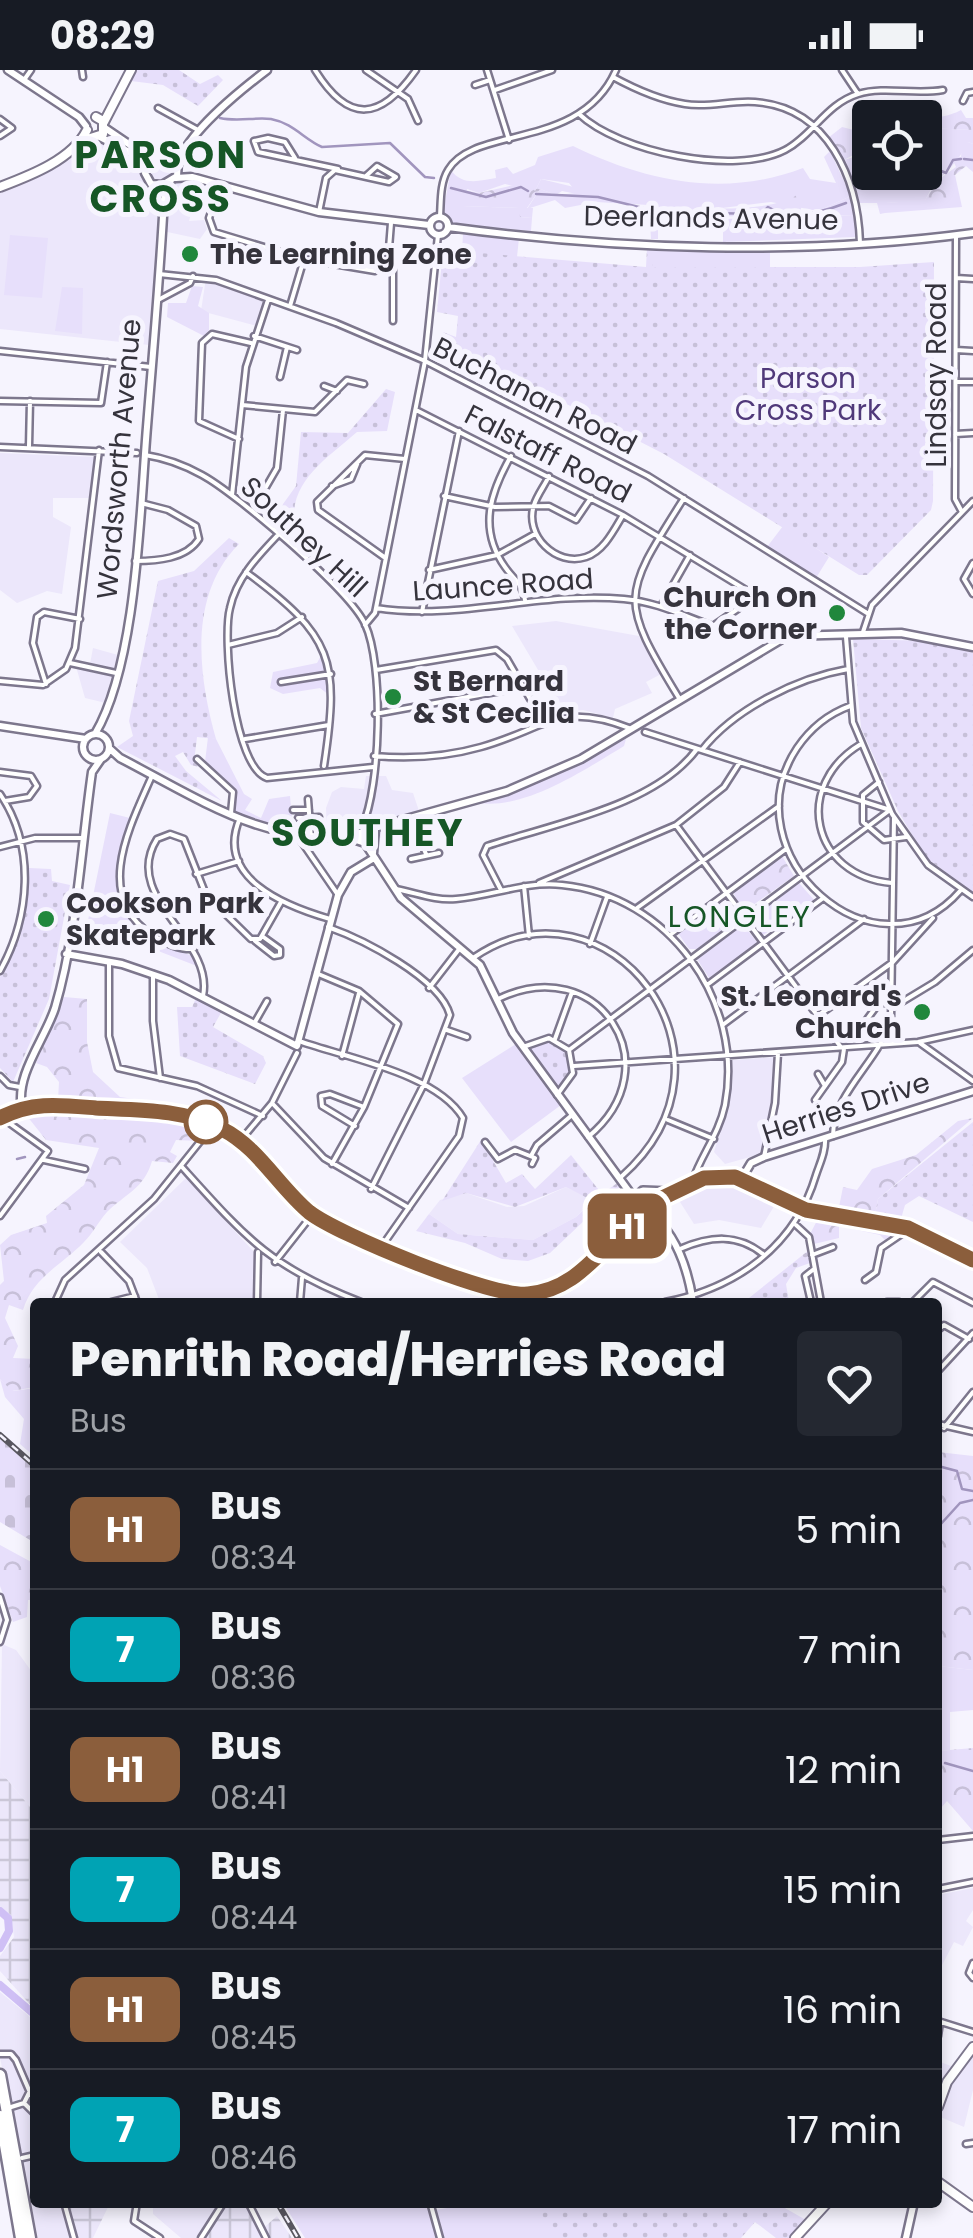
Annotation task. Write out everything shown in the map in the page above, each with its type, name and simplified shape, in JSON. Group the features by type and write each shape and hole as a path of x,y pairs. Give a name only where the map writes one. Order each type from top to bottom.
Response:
{"highway":[{"path":"0,2075 11,2200 22,2238"},
{"path":"2,2110 30,2238"}],"main road":[{"path":"80,141 86,128 106,112 131,70"},
{"path":"96,137 99,121"},
{"path":"86,128 96,137"},
{"path":"0,188 42,169 80,141 96,137"},
{"path":"1,1118 22,1108 154,1111 214,1124 240,1141 312,1214 382,1247 498,1291 544,1297 583,1274 648,1203 692,1182 721,1176 742,1178 806,1210 908,1228 973,1260"},
{"path":"942,2088 973,2047"},
{"path":"942,2185 973,2207"},
{"path":"795,2238 822,2208"}],"street":[{"path":"8,70 79,117 99,121 139,150 179,164 192,177"},
{"path":"24,80 31,70"},
{"path":"82,70 83,77"},
{"path":"145,171 185,148 267,70"},
{"path":"315,70 332,96 344,106 377,108 400,94 416,70"},
{"path":"366,70 411,103 418,121"},
{"path":"487,70 508,140"},
{"path":"494,90 552,70"},
{"path":"429,226 440,216 443,183 452,164 578,114 601,95 616,70"},
{"path":"842,70 858,94"},
{"path":"613,77 676,102 766,104 814,125 847,172 860,243"},
{"path":"475,85 490,80"},
{"path":"578,114 636,144 703,159 774,155 794,145 832,107 858,94 943,90"},
{"path":"963,101 967,93 973,92"},
{"path":"411,103 419,100"},
{"path":"158,108 201,132"},
{"path":"79,117 86,128"},
{"path":"1,120 11,131 0,136 1,120"},
{"path":"96,137 135,155 164,199"},
{"path":"294,158 285,142 268,138 254,141 258,152 389,182 396,177 377,166 366,176"},
{"path":"179,164 185,148"},
{"name":"Wordsworth Avenue","path":"95,734 103,721 116,673 135,560 164,199 179,164"},
{"path":"318,164 326,178 319,212"},
{"path":"326,178 338,169"},
{"path":"155,185 192,177 319,212 429,226 438,235"},
{"path":"220,186 209,218 214,232 367,272 387,262"},
{"path":"365,626 376,608 425,361 438,235 448,226 440,216"},
{"path":"391,223 387,262 393,270 393,321"},
{"name":"Deerlands Avenue","path":"448,226 652,243 860,243 973,234"},
{"name":"Lindsay Road","path":"956,236 955,499 962,512"},
{"path":"290,306 304,258"},
{"name":"Buchanan Road","path":"159,274 194,276 269,298 425,361 578,438 684,498 867,613"},
{"path":"157,300 190,284 194,276"},
{"path":"956,278 973,279"},
{"path":"232,495 252,343 269,298"},
{"path":"239,439 199,421 202,343 212,334 252,343"},
{"path":"254,336 297,350"},
{"path":"280,378 288,347"},
{"path":"0,350 152,367"},
{"path":"956,350 973,351"},
{"path":"0,401 100,402 107,362"},
{"path":"242,405 320,411 349,379 364,384"},
{"path":"956,382 973,382"},
{"path":"324,386 337,391"},
{"path":"28,446 30,400"},
{"path":"266,487 277,468 283,410"},
{"name":"Falstaff Road","path":"416,410 623,515 756,596"},
{"path":"422,613 460,430"},
{"path":"955,434 973,433"},
{"name":"Southey Hill","path":"0,446 141,454 187,467 232,495 340,590 365,626 376,670 374,756 362,837"},
{"path":"0,680 28,687 46,684 70,663 80,619 99,450"},
{"path":"384,557 318,510 319,498 357,461 374,453 405,459"},
{"path":"511,456 489,506 489,528 497,555 522,586 525,600"},
{"path":"549,476 534,505 535,534 560,556 585,558 605,543 623,515"},
{"path":"444,496 489,506 549,506 576,520 590,498"},
{"path":"681,702 641,635 633,600 640,570 684,498"},
{"path":"864,632 867,613 973,501"},
{"path":"135,560 170,557 191,549 199,539 196,526 187,519 141,503"},
{"path":"429,570 497,555 535,534"},
{"path":"277,536 246,572 229,609 226,645 252,766 262,777 324,768 372,767"},
{"path":"660,606 690,556"},
{"path":"973,563 964,579 973,594"},
{"path":"246,572 302,617 322,642 330,674 324,768"},
{"path":"683,614 698,636 756,596 768,598"},
{"name":"Launce Road","path":"376,608 422,613 525,600 633,600 683,614"},
{"path":"46,684 32,642 37,617 44,612 80,619"},
{"path":"683,614 714,626"},
{"path":"226,645 277,633 302,617"},
{"path":"846,632 850,706 861,744 890,810 928,865 973,897"},
{"path":"0,726 70,739 86,739 95,734 106,739 120,758 274,833 311,839 362,837 530,782 632,731 778,639 864,632 933,636 973,647"},
{"path":"376,670 492,650 503,654 544,723"},
{"path":"70,663 116,673"},
{"path":"501,890 483,855 487,846 553,829 622,802 774,696 818,676 848,669"},
{"path":"281,682 330,674"},
{"path":"375,714 524,687"},
{"path":"850,706 810,731 784,776 778,806 786,849 801,876 822,898 864,919 892,923 937,915"},
{"path":"374,756 409,758 461,752 580,714 632,731"},
{"name":"Wordsworth Avenue","path":"103,721 106,739"},
{"path":"244,740 329,726"},
{"path":"646,732 890,810"},
{"path":"70,739 85,753 120,758"},
{"path":"22,1108 20,1088 54,1012 66,954 92,772 85,753 86,739"},
{"path":"861,744 833,766 821,789 819,822 833,853 858,874 892,883"},
{"path":"92,772 109,748"},
{"path":"197,760 232,792 231,813"},
{"path":"538,885 676,825 724,787 740,762"},
{"path":"0,772 31,776 37,786 28,798 4,801"},
{"path":"152,775 126,840 120,890 132,917 146,930 176,947 194,949"},
{"path":"862,801 880,782"},
{"path":"0,794 25,866 23,907 0,971"},
{"path":"308,799 311,839"},
{"path":"862,801 866,828"},
{"path":"636,910 778,806"},
{"path":"292,810 309,810"},
{"path":"569,1050 890,810"},
{"name":"Southey Hill","path":"368,816 375,833"},
{"path":"298,818 319,817"},
{"path":"240,818 234,842 239,861 257,887 376,950 429,988 448,1008 447,1030 371,1189"},
{"path":"411,818 426,854"},
{"path":"696,1298 764,1255 796,1224 806,1210 839,1110 882,1044 892,1006 894,818"},
{"path":"676,825 842,1047 845,1057 815,1100"},
{"path":"866,828 891,842 906,837"},
{"path":"362,837 375,833"},
{"path":"240,1141 272,1103 299,1047 338,896 351,872 373,856 375,833"},
{"path":"203,996 206,975 194,949 156,895 150,857 157,839 170,834 184,839 195,874 214,907 274,956 280,955 280,948 262,936"},
{"path":"0,847 46,837 83,838"},
{"path":"362,837 393,889 473,958 522,1046 588,1137 661,1222 678,1250 692,1298"},
{"path":"300,838 338,896"},
{"path":"670,935 786,849"},
{"path":"411,859 439,853"},
{"path":"195,874 239,861"},
{"path":"561,874 562,885"},
{"path":"393,889 449,900 524,886 562,885 607,896 636,910 670,935 707,985 722,1025 727,1054 726,1094 714,1139 692,1182"},
{"path":"524,886 529,936"},
{"path":"819,1016 893,962 960,891"},
{"path":"590,944 607,896"},
{"path":"707,985 822,898"},
{"path":"255,941 262,936 281,902"},
{"path":"722,1025 864,919"},
{"path":"473,958 502,943 529,936 590,944 624,962 650,988 668,1022 676,1060 667,1120 654,1144 621,1177"},
{"path":"429,988 461,948"},
{"path":"862,1026 879,1004 892,1006 935,982 973,950"},
{"path":"66,954 153,974 299,1047 342,1056 424,1084 458,1109 464,1126 382,1247"},
{"path":"108,961 113,1061 122,1071 215,1092 263,1116"},
{"path":"316,973 360,991 398,1024 364,1108 332,1164"},
{"path":"153,974 152,1021 160,1078"},
{"path":"498,998 540,986 573,991 610,1018 626,1062 619,1101 588,1137"},
{"path":"342,1056 360,991"},
{"path":"555,1039 573,991"},
{"path":"252,1026 267,1001"},
{"path":"447,1030 467,1037"},
{"path":"574,1066 918,1042 973,1030"},
{"path":"522,1046 537,1039 555,1039 569,1050 574,1066 571,1080 558,1095"},
{"path":"918,1042 973,1082"},
{"path":"764,1157 776,1103 778,1051"},
{"path":"818,1074 825,1086"},
{"path":"0,1076 9,1086 20,1088"},
{"name":"Herries Drive","path":"742,1178 751,1163 764,1157 973,1091"},
{"path":"354,1126 322,1106 321,1096 330,1094 364,1108"},
{"path":"272,1103 332,1164 409,1208"},
{"path":"531,1156 536,1144 572,1115"},
{"path":"0,1216 44,1160 47,1147 1,1118"},
{"path":"667,1120 714,1139"},
{"path":"57,1298 65,1280 100,1252 182,1167 214,1124"},
{"path":"485,1142 498,1159 512,1150 536,1158 532,1164"},
{"path":"44,1160 85,1169"},
{"path":"182,1167 259,1250 302,1278 351,1298"},
{"path":"630,1187 648,1203"},
{"path":"275,1262 312,1214"},
{"path":"796,1224 808,1236 820,1298"},
{"path":"864,1280 876,1272 881,1248 902,1238 908,1228"},
{"path":"678,1250 725,1238 744,1242 764,1255"},
{"path":"812,1256 833,1246"},
{"path":"257,1298 259,1250"},
{"path":"100,1252 128,1282 135,1298"},
{"path":"810,1298 805,1276 814,1269"},
{"path":"300,1298 302,1278"},
{"path":"917,1298 934,1282 973,1302"},
{"path":"493,1298 498,1291"},
{"path":"942,1327 969,1339"},
{"path":"942,1366 973,1333"},
{"path":"944,1428 973,1392"},
{"path":"944,1428 973,1432"},
{"path":"0,1597 8,1620 0,1642"},
{"path":"942,1840 973,1836"},
{"path":"942,1889 973,1882"},
{"path":"973,1963 969,1970 973,1978"},
{"path":"942,2022 973,2032"},
{"path":"0,2054 12,2054 30,2091 24,2103 2,2110"},
{"path":"24,2103 30,2109"},
{"path":"966,2144 973,2143"},
{"path":"22,2158 30,2156"},
{"path":"66,2208 74,2238"},
{"path":"136,2208 134,2221 160,2238"},
{"path":"201,2238 220,2208"},
{"path":"251,2208 266,2238"},
{"path":"432,2208 440,2238"},
{"path":"906,2238 913,2208"}],"shaded area":[{"path":"99,137 200,184 189,221 204,220 207,229 200,239 158,230 149,345 0,329 0,193 36,178 35,173 81,141"},
{"path":"206,278 272,303 261,327 201,311"},
{"path":"0,453 95,457 93,498 53,498 53,517 71,527 62,594 47,591 17,603 0,590"},
{"path":"556,621 639,636 661,674 646,682 652,693 615,709 613,718 583,710 563,712 512,626"},
{"path":"93,648 118,655 106,703 85,698 77,670 78,662 90,664"},
{"path":"366,776 386,776 392,790 413,793 420,814 392,831 392,841 385,843 383,838 352,834 327,836 326,808 332,792 341,787 364,789"},
{"path":"776,1057 773,1108 761,1154 725,1164 714,1152 728,1106 732,1060"},
{"path":"721,1175 779,1198 761,1228 719,1220 694,1224 673,1191"},
{"path":"186,1178 255,1253 255,1298 158,1298 147,1268 120,1242"},
{"path":"566,1187 593,1200 576,1217 533,1240 458,1234 429,1214 440,1200 466,1193 507,1207 524,1206"},
{"path":"2,1644 16,1650 30,1669 30,1807 0,1771"},
{"path":"0,1771 30,1807 30,2004 0,1971 0,1956 14,1937 11,1915 0,1906"},
{"path":"973,1888 973,1910 966,1921 973,1927 963,1946 954,1942 942,1965 942,1894"},
{"path":"0,1992 30,2017 30,2200 0,2058"},
{"path":"973,2047 973,2090 964,2127 942,2118 942,2063 956,2068"},
{"path":"32,2208 66,2208 74,2238 38,2238"},
{"path":"66,2208 108,2208 93,2238 74,2238"},
{"path":"153,2208 217,2208 196,2238 181,2238 153,2214"},
{"path":"225,2208 247,2208 259,2232 277,2216 292,2238 205,2238"}],"green space":[{"path":"136,70 179,70 200,84 218,75 223,80 198,106 163,85 131,81"},
{"path":"961,110 966,118 973,118 973,130 942,129 942,116"},
{"path":"842,127 852,130 852,156 844,160 828,138"},
{"path":"942,129 973,130 973,144 968,142 942,177"},
{"path":"973,144 973,172 966,166 955,175 962,207 885,213 885,203 925,200 932,190 942,190 942,177 956,167 952,158 961,157 962,145"},
{"path":"573,146 658,177 715,184 774,177 803,168 810,179 836,183 824,157 830,151 851,196 818,211 771,202 714,209 658,207 658,239 651,239 649,205 596,202 565,208 555,200 527,209 540,189 556,195 577,193 569,183 541,179 535,191 505,184 479,193 467,189 463,206 520,208 520,217 532,218 531,231 455,225 443,212 451,170 466,180 496,178 495,170 507,167 513,174 535,165 538,157"},
{"path":"852,158 852,182 844,160"},
{"path":"541,179 578,188 577,194 562,191 556,195 540,189 527,208 533,208 532,218 520,217 519,208 463,206 450,194 454,188 479,193 527,182 535,191"},
{"path":"855,190 932,190 925,201 886,203 885,213 880,214 877,203 860,203"},
{"path":"797,195 804,201 800,211 818,211 851,196 855,215 659,217 658,206 749,207"},
{"path":"855,215 856,237 723,242 723,219"},
{"path":"463,234 519,238 517,257 462,252"},
{"path":"10,235 48,238 42,298 4,295"},
{"name":"Parson Cross Park","path":"647,248 653,248 653,267 860,267 934,262 933,501 931,510 867,575 859,575 664,454 442,340 443,332 456,337 458,316 437,312 443,250 646,267"},
{"path":"653,248 770,250 770,268 652,267"},
{"path":"192,286 203,287 198,306 209,313 209,330 204,336 167,317 168,303 186,303"},
{"path":"62,287 83,288 82,334 55,331"},
{"path":"386,389 395,392 387,431 357,432 336,449 300,490 294,515 287,510 277,526 258,509 278,511 296,486 301,432 348,433"},
{"path":"783,526 829,557 816,578 767,547"},
{"path":"229,538 239,544 211,587 202,637 205,689 216,739 197,737 194,762 199,767 191,765 183,752 175,756 186,771 222,801 117,747 133,736 129,721 158,581 194,571"},
{"path":"853,639 932,641 973,653 973,893 925,857 898,811 861,728"},
{"path":"323,652 329,695 320,688 283,694 270,688 273,672 317,663"},
{"path":"208,737 216,739 244,794 252,799 245,810 261,818 269,799 290,796 293,831 258,824 235,812 234,791 205,762"},
{"path":"626,739 624,746 554,786 516,800 479,803 522,789"},
{"path":"110,813 130,818 118,873 123,906 145,934 190,955 202,968 112,933 96,942 84,940"},
{"path":"782,856 794,876 749,908 741,909 733,892"},
{"path":"29,868 51,869 52,881 70,885 49,999 13,1082 0,1068 0,977 20,938"},
{"path":"799,883 815,901 763,935 752,919"},
{"path":"727,900 738,918 697,949 689,949 678,933 701,917 707,924 727,915 715,907"},
{"path":"743,925 758,943 709,978 697,959"},
{"path":"197,996 222,1011 213,1027 263,1056 266,1063 255,1084 180,1056 177,1007 192,1007"},
{"path":"64,997 87,999 87,1042 93,1072 120,1097 177,1105 246,1131 240,1134 174,1109 58,1100 59,1082 47,1067 36,1063"},
{"path":"550,1041 564,1051 570,1063 568,1076 558,1090 528,1049 537,1042"},
{"path":"516,1044 561,1105 511,1142 462,1078"},
{"path":"107,1113 167,1119 205,1131 200,1141 176,1140 170,1152 177,1156 173,1163 152,1161 139,1185 41,1280 23,1310 9,1305 5,1318 18,1346 13,1358 30,1359 30,1388 12,1391 0,1379 0,1285 4,1281 0,1245 11,1235 47,1223 46,1216 84,1185 99,1148 46,1140 27,1116"},
{"path":"973,1118 878,1199 875,1215 838,1212 843,1187 857,1190 872,1169 916,1155 958,1121"},
{"path":"973,1122 973,1222 919,1196 905,1205 900,1222 875,1215 878,1199"},
{"path":"481,1140 506,1183 522,1174 535,1189 571,1155 602,1194 620,1181 623,1184 550,1253 528,1261 502,1259 465,1243 416,1231 429,1214 458,1234 533,1240 576,1217 593,1201 566,1187 515,1207 466,1193 442,1201"},
{"path":"820,1215 903,1232 888,1243 880,1235 839,1226 839,1238 814,1244 810,1234"},
{"path":"809,1250 810,1263 796,1268 786,1284 788,1298 749,1298"},
{"path":"0,1379 13,1391 30,1389 30,1453 20,1444 24,1419 5,1397"},
{"path":"0,1439 30,1466 30,1540 0,1522"},
{"path":"942,1452 973,1456 973,1670 942,1666"},
{"path":"0,1545 30,1561 27,1617 13,1622 0,1586"},
{"path":"942,1666 973,1670 973,1710 950,1712 950,1750 942,1751"},
{"path":"973,1748 973,1831 947,1801 942,1807 942,1751"},
{"path":"286,2208 616,2208 637,2238 305,2238"},
{"path":"533,2208 785,2208 806,2220 789,2238 776,2238 755,2222 741,2238 553,2238"}],"waterway":[{"path":"220,118 279,121 322,147 390,143 425,177 434,178"},
{"path":"942,171 946,173 953,160 961,159"},
{"path":"964,159 973,160"},
{"path":"451,188 486,197 521,187 528,191"},
{"path":"536,194 598,197 647,209"},
{"path":"663,210 680,215 761,214 768,207 796,214 846,203"},
{"path":"17,1159 25,1157"},
{"path":"942,1467 957,1471 962,1489 973,1491"},
{"path":"942,1523 960,1503 973,1500"},
{"path":"945,1763 973,1771"},
{"path":"0,1911 8,1918 9,1931 0,1948"},
{"path":"0,1985 30,2011"}],"railway":[{"path":"0,1435 30,1462"},
{"path":"280,2208 298,2238"}],"bus line":[{"name":"H1","path":"0,1118 37,1105 154,1111 214,1124 240,1141 306,1209 326,1224 507,1293 542,1292 575,1280 632,1220 656,1209 658,1200 692,1182 721,1176 750,1181 806,1210 908,1228 973,1260"}],"place":[{"name":"The Learning Zone","path":"190,254"},
{"name":"Church On the Corner","path":"837,613"},
{"name":"St Bernard & St Cecilia","path":"393,697"},
{"name":"Cookson Park Skatepark","path":"46,919"},
{"name":"St. Leonard's Church","path":"922,1012"}],"district":[{"name":"PARSON CROSS","path":"161,176"},
{"name":"SOUTHEY","path":"368,832"},
{"name":"LONGLEY","path":"740,916"}]}
